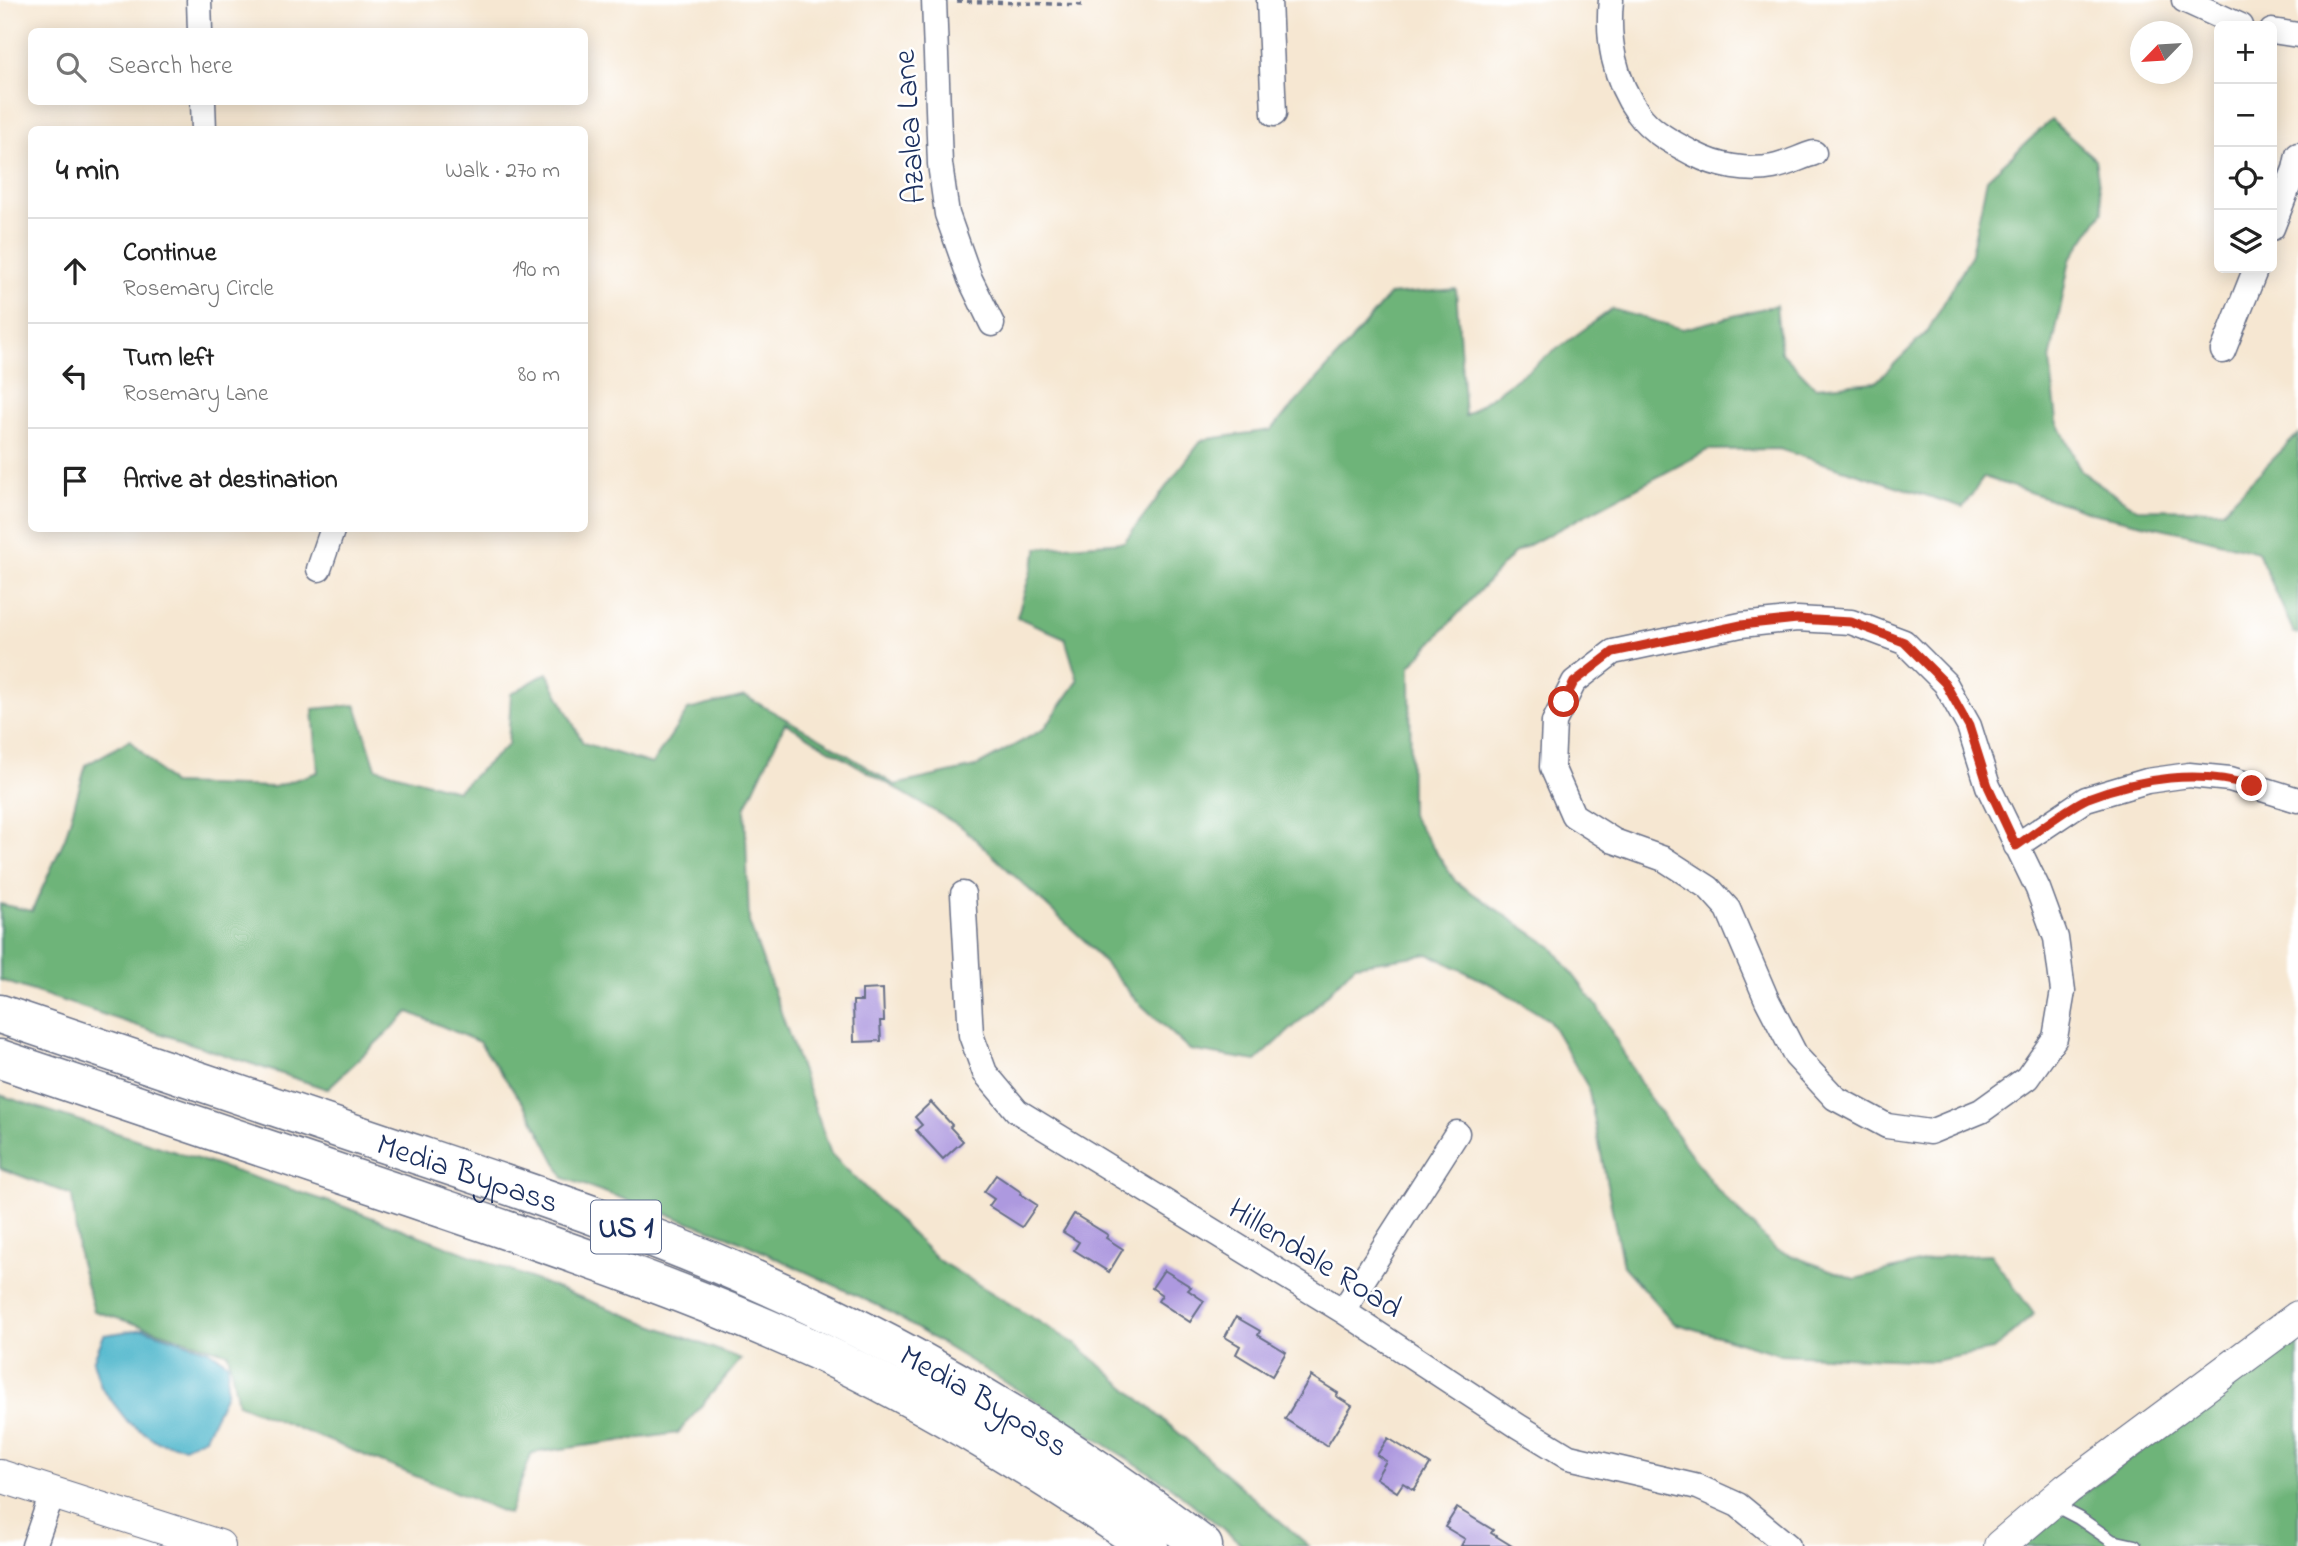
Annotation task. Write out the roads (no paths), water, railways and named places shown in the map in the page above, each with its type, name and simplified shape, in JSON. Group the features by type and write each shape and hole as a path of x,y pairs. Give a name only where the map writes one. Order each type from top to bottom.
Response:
{"highway":[{"name":"Media Bypass","path":"0,1014 543,1197 681,1248 765,1284 837,1318 978,1394 1113,1480 1203,1546"},
{"name":"Media Bypass","path":"0,1059 604,1263 737,1315 820,1352 960,1426 1039,1473 1149,1546"}],"street":[{"path":"199,0 200,28"},
{"name":"Azalea Lane","path":"934,0 940,164 947,215 970,279 992,324"},
{"path":"1269,0 1274,114"},
{"path":"1611,0 1609,26 1618,77 1639,115 1670,141 1707,160 1742,169 1773,167 1814,153"},
{"path":"2184,0 2230,21"},
{"path":"2277,32 2298,35"},
{"path":"203,105 204,126"},
{"path":"2277,215 2298,155"},
{"path":"2223,351 2254,273"},
{"path":"319,569 332,532"},
{"path":"1797,619 1851,622 1904,642 1945,683 1969,726 1988,786 2016,846 2038,889 2056,939 2063,990 2055,1038 2027,1077 1981,1111 1930,1132 1888,1126 1835,1098 1796,1056 1767,999 1728,909 1709,888 1664,859 1614,841 1573,815 1552,766 1554,722 1574,682 1613,652 1741,625 1797,619"},
{"path":"2016,846 2086,799 2147,781 2189,775 2230,779 2298,800"},
{"name":"Hillendale Road","path":"963,894 971,1035 985,1073 1017,1111 1343,1311 1569,1457 1698,1487 1738,1505 1788,1546"},
{"path":"1343,1311 1457,1133"},
{"path":"2000,1546 2162,1417 2298,1317"},
{"path":"0,1476 219,1546"},
{"path":"34,1546 52,1494"}],"lane":[{"path":"2051,1503 2112,1541 2134,1546"}],"water":[{"path":"144,1329 209,1350 228,1363 226,1394 205,1437 184,1447 158,1442 128,1422 101,1387 93,1361 104,1335"}]}
